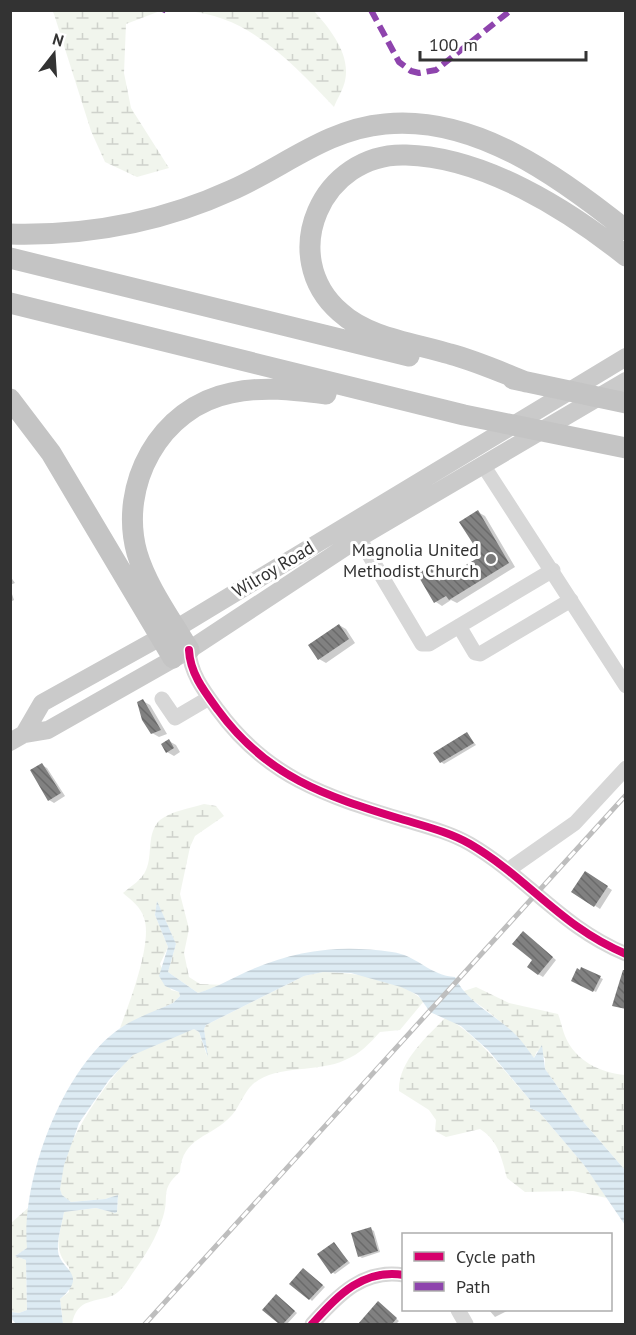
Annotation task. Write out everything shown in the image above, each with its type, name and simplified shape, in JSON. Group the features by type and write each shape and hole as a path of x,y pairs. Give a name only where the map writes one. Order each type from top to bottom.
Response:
{"highway":[{"path":"10,234 79,232 157,217 232,190 320,142 344,132 365,127 408,123 468,135 525,160 578,192 626,230"},
{"path":"526,382 480,363 375,331 341,313 320,287 311,254 314,220 333,185 354,167 387,156 420,156 459,165 510,183 550,203 626,256"},
{"path":"10,258 286,327 626,403"},
{"path":"10,303 464,415 619,447"},
{"path":"169,632 144,570 133,535 132,516 139,479 147,458 155,443 180,418 196,407 229,393 273,389 464,415"},
{"path":"10,399 51,453 184,658"}],"main road":[{"name":"Wilroy Road","path":"17,738 42,703 169,632 626,357"},
{"name":"Wilroy Road","path":"17,738 48,730 184,658 359,538 626,381"}],"street":[{"path":"483,465 626,686"},
{"path":"359,538 422,644 429,644 553,570"},
{"path":"459,626 475,653 480,654 571,600"},
{"path":"184,658 209,698 235,732 254,751 288,777 331,798 444,832 487,854 565,920 607,946 626,954"},
{"path":"162,699 175,718 209,698"},
{"path":"508,870 575,823 626,768"},
{"path":"312,1324 349,1287 363,1279 380,1275 402,1275"}],"green space":[{"path":"53,11 160,11 126,24 124,73 131,108 169,168 137,177 105,162 91,131"},
{"path":"186,11 314,11 338,43 345,61 345,81 334,107 286,59 250,32 209,15"},
{"path":"204,804 216,806 224,816 195,836 190,847 180,894 189,929 184,953 189,977 200,984 223,985 198,993 168,972 176,944 157,902 155,915 168,947 160,964 171,990 179,992 180,996 173,1003 120,1028 139,973 146,929 141,910 123,893 144,874 148,864 153,831 160,820 175,812"},
{"path":"323,972 376,978 402,987 424,1001 400,1030 380,1032 350,1058 334,1064 274,1074 253,1084 224,1123 192,1144 186,1151 180,1172 167,1189 165,1210 157,1233 124,1286 114,1295 83,1305 78,1309 72,1324 63,1324 60,1299 69,1292 69,1267 60,1254 59,1248 64,1212 96,1208 117,1212 118,1195 105,1199 71,1202 61,1193 60,1179 72,1141 109,1083 137,1052 161,1040 194,1029 199,1032 207,1056 204,1029 206,1025 304,976"},
{"path":"476,987 509,1003 558,1014 569,1045 582,1059 607,1072 625,1075 625,1170 580,1118 545,1069 545,1058 537,1051 534,1058 500,1022 461,992"},
{"path":"446,1017 459,1025 501,1066 530,1100 530,1108 539,1112 584,1165 607,1198 573,1191 525,1192 507,1178 495,1144 486,1133 480,1129 446,1137 435,1131 436,1120 429,1110 399,1091 400,1080 408,1060"},
{"path":"28,1208 27,1248 15,1256 26,1260 27,1310 19,1313 11,1312 10,1224"}],"shaded area":[{"path":"157,901 176,944 168,972 198,993 270,962 321,950 356,949 392,952 409,957 438,973 455,977 466,994 516,1035 534,1058 542,1045 545,1069 580,1118 625,1170 625,1225 584,1165 539,1112 530,1108 530,1100 488,1050 461,1026 430,1012 418,995 401,987 351,973 323,972 304,976 206,1025 204,1029 208,1057 199,1032 194,1029 133,1055 109,1080 79,1123 64,1165 60,1189 62,1195 71,1202 105,1199 118,1195 117,1212 96,1208 64,1212 58,1251 73,1278 69,1290 60,1299 63,1324 16,1324 11,1318 11,1312 19,1313 27,1310 26,1260 15,1256 27,1248 27,1221 38,1159 63,1098 98,1047 125,1025 173,1003 180,996 179,992 165,986 159,976 168,947 155,915"}],"building":[{"name":"Magnolia United Methodist Church","path":"478,510 509,563 449,600 446,596 434,603 417,574 430,566 439,581 481,556 459,522"},
{"path":"339,624 349,639 318,660 308,645"},
{"path":"143,699 161,730 151,734 142,720 137,702"},
{"path":"467,732 474,743 440,763 433,753"},
{"path":"169,739 174,748 166,753 161,744"},
{"path":"42,763 61,793 48,801 30,770"},
{"path":"585,871 608,886 594,907 571,892"},
{"path":"523,931 553,957 538,975 527,967 532,960 512,944"},
{"path":"581,967 601,976 593,992 571,981 577,968 580,970"},
{"path":"623,970 626,970 626,1009 612,1006"},
{"path":"371,1227 378,1251 358,1257 351,1233"},
{"path":"334,1242 348,1261 331,1274 317,1254"},
{"path":"303,1268 323,1285 309,1300 289,1284"},
{"path":"276,1294 295,1311 283,1324 279,1324 262,1310"},
{"path":"378,1301 397,1318 392,1324 358,1324"}],"railway":[{"path":"145,1324 626,795"}],"marked path":[{"path":"371,10 399,62 411,71 419,73 436,70 511,10"}],"cycle path":[{"path":"189,650 195,674 218,710 237,733 277,768 299,781 347,802 445,833 470,844 491,857 582,930 626,954"},
{"path":"312,1324 341,1295 363,1280 389,1274 402,1275"}],"place":[{"name":"Magnolia United Methodist Church","path":"491,559"}]}
